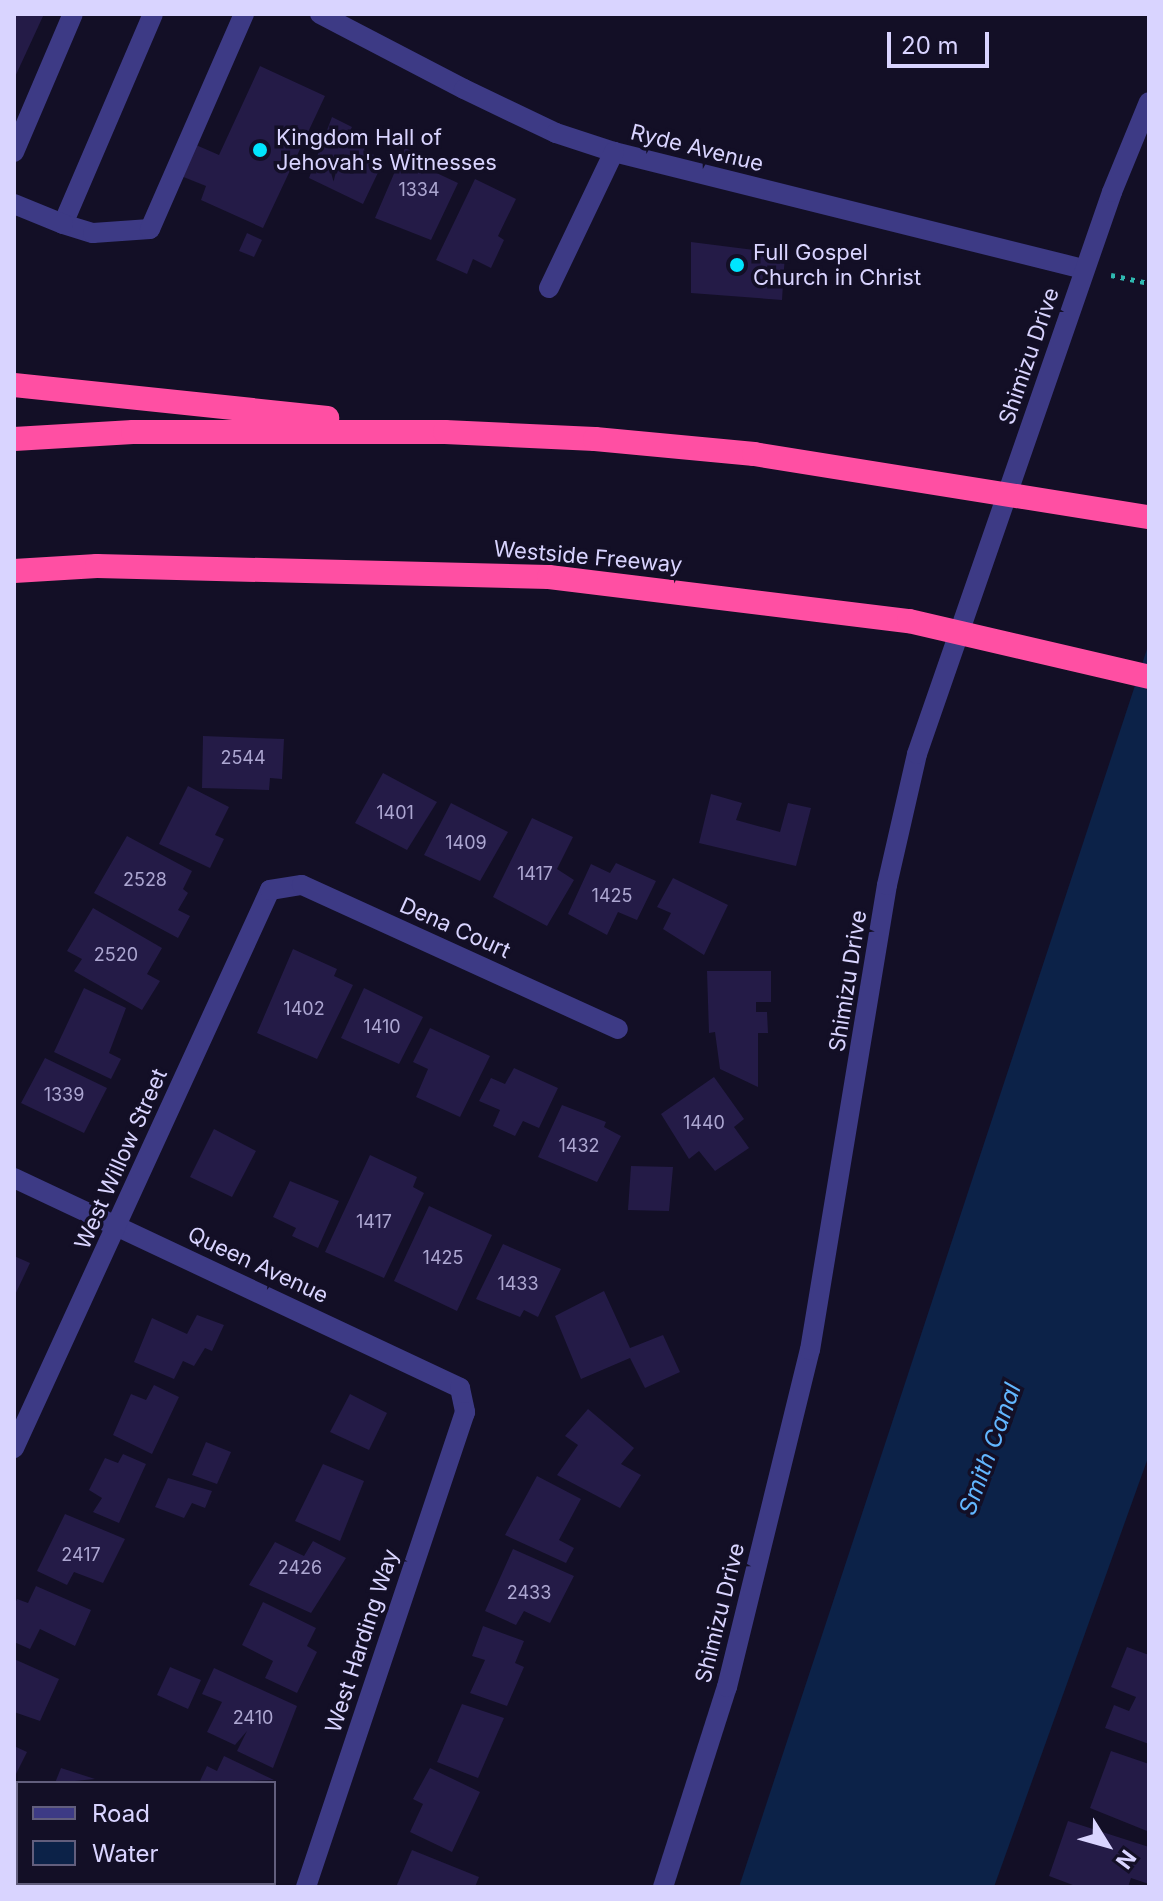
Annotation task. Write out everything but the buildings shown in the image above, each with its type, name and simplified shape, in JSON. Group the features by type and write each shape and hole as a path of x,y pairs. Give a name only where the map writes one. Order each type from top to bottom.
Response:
{"highway":[{"path":"14,385 445,432 722,451 951,482 1149,517"},
{"path":"14,439 133,432 445,432"},
{"name":"Westside Freeway","path":"14,571 97,566 549,577 909,621 1149,677"}],"street":[{"path":"14,152 73,14"},
{"path":"14,204 93,233 150,229 244,14"},
{"name":"Ryde Avenue","path":"320,14 490,102 614,152 1085,269"},
{"path":"63,224 146,15"},
{"name":"Shimizu Drive","path":"663,1887 727,1687 810,1350 902,809 1085,269 1149,102"},
{"path":"549,288 614,152"},
{"name":"Dena Court","path":"270,890 302,885 618,1029"},
{"name":"West Willow Street","path":"14,1448 270,890"},
{"name":"Queen Avenue","path":"14,1178 445,1379 460,1388 465,1412"},
{"name":"West Harding Way","path":"306,1887 465,1412"}],"path":[{"path":"1085,269 1149,283"}],"water":[{"name":"Smith Canal","path":"1149,643 1149,1455 994,1887 739,1887"}],"place":[{"name":"Kingdom Hall of Jehovah's Witnesses","path":"260,150"},
{"name":"Full Gospel Church in Christ","path":"737,265"}]}
